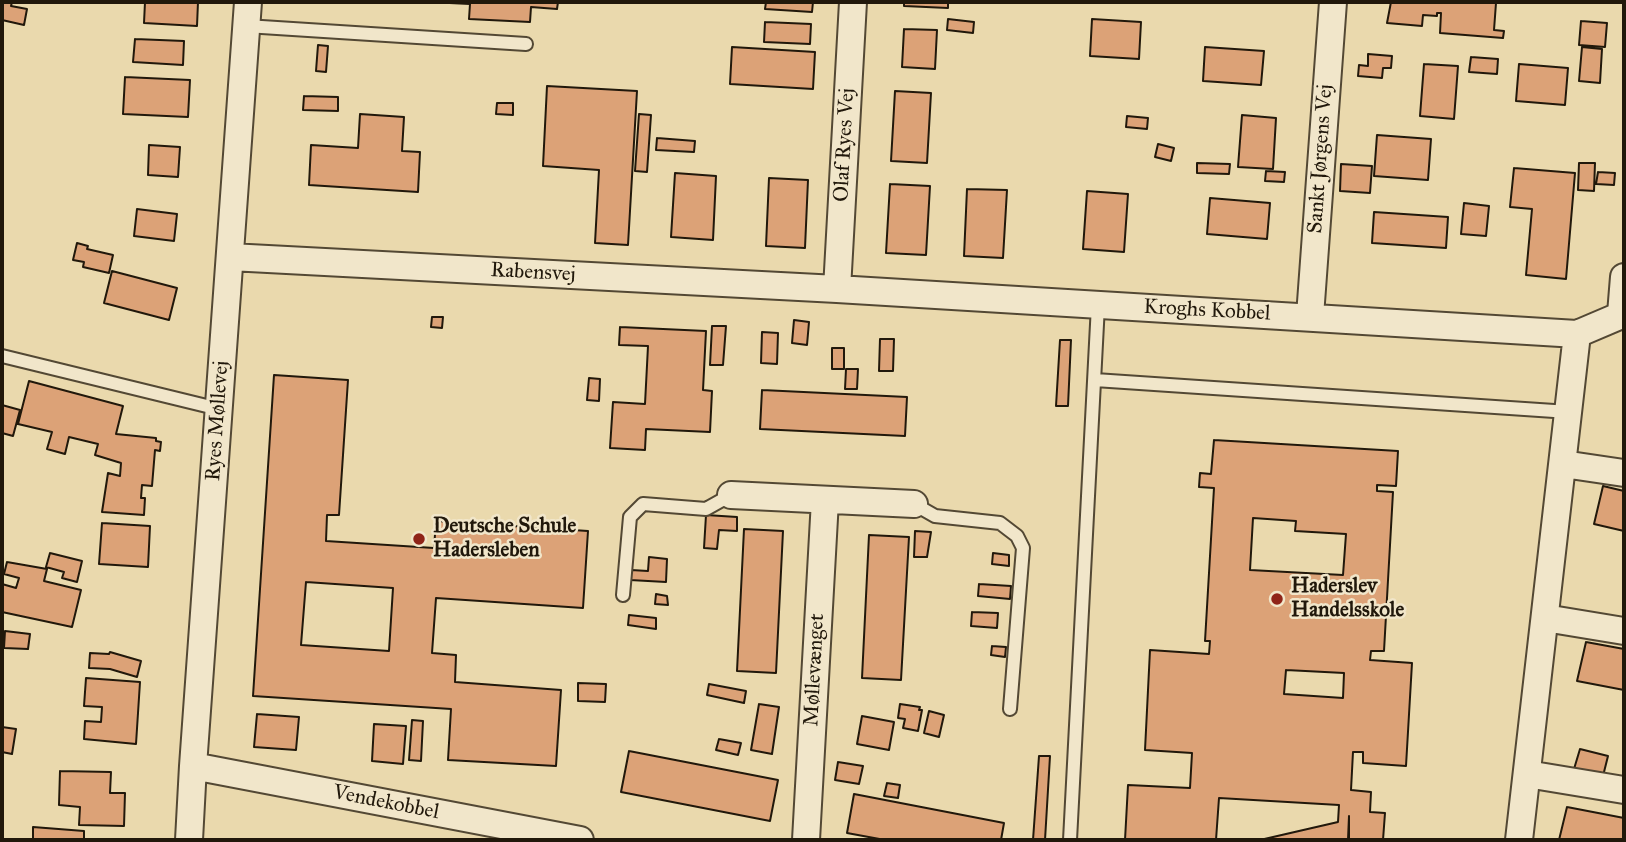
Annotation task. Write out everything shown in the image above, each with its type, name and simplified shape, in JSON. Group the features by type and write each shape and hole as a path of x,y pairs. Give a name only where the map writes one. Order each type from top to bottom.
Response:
{"street":[{"name":"Olaf Ryes Vej","path":"836,289 853,2"},
{"name":"Sankt Jørgens Vej","path":"1310,316 1333,2"},
{"name":"Ryes Møllevej","path":"189,840 247,14"},
{"name":"Rabensvej","path":"230,257 836,289"},
{"name":"Kroghs Kobbel","path":"836,289 1577,334 1623,314 1624,277"},
{"path":"1519,840 1577,334"},
{"path":"1563,464 1624,473"},
{"path":"731,495 914,504"},
{"name":"Møllevænget","path":"806,840 825,500"},
{"path":"1545,618 1624,631"},
{"name":"Vendekobbel","path":"193,766 580,840"},
{"path":"1527,774 1624,790"}],"lane":[{"path":"247,14 526,44"},
{"path":"1070,840 1098,305"},
{"path":"2,356 219,409"},
{"path":"1096,380 1569,412"},
{"path":"624,595 630,517 643,504 706,509 731,495"},
{"path":"914,504 934,516 1000,523 1017,536 1023,548 1010,709"}],"building":[{"path":"2,2 12,2 11,6 27,9 24,25 2,20"},
{"path":"145,2 198,2 197,26 144,23"},
{"path":"429,2 558,2 557,9 531,7 530,22 469,19 470,4"},
{"path":"766,2 813,2 812,12 765,9"},
{"path":"904,2 948,2 948,8 904,6"},
{"path":"1391,2 1496,3 1494,30 1504,31 1503,38 1440,33 1441,13 1437,13 1437,16 1423,15 1422,26 1387,23"},
{"path":"948,19 974,22 973,33 947,30"},
{"path":"1092,19 1141,22 1139,59 1090,56"},
{"path":"1581,21 1607,23 1605,47 1579,45"},
{"path":"765,22 811,24 810,44 764,42"},
{"path":"904,29 937,30 935,69 902,67"},
{"path":"135,39 184,41 183,65 133,62"},
{"path":"318,45 328,46 326,72 316,71"},
{"path":"732,47 815,52 813,89 730,84"},
{"path":"1205,47 1264,51 1261,85 1203,81"},
{"path":"1582,47 1602,49 1600,83 1579,81"},
{"path":"1368,54 1392,56 1391,68 1383,68 1382,78 1358,76 1359,65 1368,66"},
{"path":"1471,57 1498,59 1497,74 1469,72"},
{"path":"1424,64 1458,66 1454,119 1420,116"},
{"path":"1519,64 1568,68 1565,105 1516,101"},
{"path":"125,77 190,80 188,117 123,114"},
{"path":"547,86 637,91 628,245 595,243 599,170 543,166"},
{"path":"895,91 931,93 927,163 891,161"},
{"path":"304,96 338,97 338,111 303,110"},
{"path":"497,103 513,103 513,115 496,114"},
{"path":"360,114 404,117 402,151 420,152 418,192 309,185 311,145 358,148"},
{"path":"639,114 651,115 647,172 635,171"},
{"path":"1242,115 1276,118 1273,169 1238,167"},
{"path":"1127,116 1148,118 1147,129 1126,127"},
{"path":"1377,135 1431,139 1428,180 1374,176"},
{"path":"657,138 695,141 694,152 656,150"},
{"path":"1158,144 1174,148 1171,161 1155,157"},
{"path":"149,145 180,147 178,177 148,175"},
{"path":"1197,163 1230,164 1229,174 1197,173"},
{"path":"1579,163 1595,163 1594,191 1578,190"},
{"path":"1341,164 1372,166 1370,193 1340,191"},
{"path":"1514,168 1575,173 1566,279 1526,275 1532,209 1510,207"},
{"path":"1266,171 1285,172 1284,182 1265,181"},
{"path":"1598,172 1615,173 1614,185 1596,184"},
{"path":"675,173 716,176 713,240 671,237"},
{"path":"769,178 808,180 805,248 766,246"},
{"path":"890,184 930,186 926,255 886,253"},
{"path":"967,189 1007,190 1003,258 964,256"},
{"path":"1087,191 1128,194 1124,252 1083,249"},
{"path":"1210,198 1270,203 1267,239 1207,234"},
{"path":"1464,203 1489,206 1486,236 1461,234"},
{"path":"137,209 177,214 174,241 134,236"},
{"path":"1374,212 1448,217 1446,248 1372,243"},
{"path":"77,243 88,246 87,249 113,255 109,273 83,267 84,262 73,260"},
{"path":"112,271 177,288 169,320 104,303"},
{"path":"432,317 443,317 442,328 431,327"},
{"path":"794,320 809,322 807,345 792,343"},
{"path":"712,326 726,326 723,365 710,365"},
{"path":"620,327 706,331 703,390 712,391 710,432 646,429 645,450 610,448 613,402 645,404 648,346 619,345"},
{"path":"762,332 778,333 777,364 761,363"},
{"path":"880,339 894,339 893,371 879,371"},
{"path":"1060,340 1071,340 1068,406 1056,406"},
{"path":"832,348 844,348 844,369 832,369"},
{"path":"846,369 858,369 857,389 845,389"},
{"path":"274,375 348,380 339,515 327,515 326,541 434,548 436,521 588,531 583,608 436,598 432,653 456,655 455,682 561,690 556,766 448,760 451,709 253,696","holes":["306,582 393,588 389,651 301,645"]},
{"path":"589,378 600,379 599,401 587,400"},
{"path":"29,381 123,406 116,434 156,438 156,441 161,442 160,451 155,450 152,486 142,485 141,498 145,498 144,515 102,512 108,473 120,476 121,463 95,455 98,444 69,437 65,454 47,449 52,432 18,424"},
{"path":"762,390 907,397 905,436 760,429"},
{"path":"2,405 20,410 13,436 2,433"},
{"path":"1214,440 1398,451 1396,486 1377,485 1377,491 1393,492 1384,651 1371,651 1370,660 1412,663 1406,766 1363,763 1363,752 1353,752 1351,790 1371,792 1370,812 1385,813 1383,840 1349,840 1349,816 1348,840 1260,840 1338,822 1339,805 1219,798 1216,840 1125,840 1128,785 1190,788 1192,753 1145,750 1150,650 1209,654 1210,641 1205,641 1214,488 1199,487 1200,473 1211,474","holes":["1253,518 1296,521 1295,531 1346,534 1343,575 1250,570","1286,670 1344,673 1343,698 1284,694"]},
{"path":"1603,486 1624,491 1624,531 1594,524"},
{"path":"706,515 737,517 737,531 719,530 717,549 704,548"},
{"path":"102,523 150,526 148,567 99,564"},
{"path":"744,529 783,531 776,673 737,671"},
{"path":"915,531 931,532 927,557 914,557"},
{"path":"869,535 909,537 901,680 862,678"},
{"path":"50,553 82,561 77,582 62,578 64,572 46,567"},
{"path":"993,553 1009,555 1009,566 992,564"},
{"path":"649,557 667,559 666,582 630,580 631,570 648,571"},
{"path":"7,562 47,569 44,581 81,590 72,627 2,612 2,584 16,588 19,578 4,574"},
{"path":"979,584 1011,586 1010,599 978,596"},
{"path":"656,594 667,596 668,605 655,604"},
{"path":"972,612 998,613 997,628 971,626"},
{"path":"629,615 656,618 656,629 628,625"},
{"path":"5,631 30,634 28,649 4,648"},
{"path":"1586,642 1624,649 1624,690 1577,681"},
{"path":"992,646 1006,647 1005,657 991,655"},
{"path":"110,652 141,661 137,677 110,669 89,668 90,653"},
{"path":"86,678 140,682 136,744 84,739 85,721 101,722 102,707 84,706"},
{"path":"578,683 606,684 605,702 578,701"},
{"path":"709,684 746,691 744,703 707,695"},
{"path":"759,704 779,707 772,754 751,750"},
{"path":"900,704 920,707 919,710 922,710 918,731 903,728 905,719 898,718"},
{"path":"929,711 944,715 939,737 924,733"},
{"path":"257,714 299,717 296,750 254,747"},
{"path":"862,716 894,722 889,750 857,744"},
{"path":"412,720 423,721 421,761 409,760"},
{"path":"374,724 406,726 403,764 372,761"},
{"path":"2,727 16,729 12,754 2,752"},
{"path":"719,739 741,743 738,755 716,750"},
{"path":"1580,749 1608,756 1603,776 1574,769"},
{"path":"629,751 778,780 770,821 621,792"},
{"path":"1039,756 1050,756 1045,840 1033,840"},
{"path":"838,762 863,766 859,784 835,780"},
{"path":"60,771 111,772 110,793 125,793 124,826 79,825 80,807 59,805"},
{"path":"887,783 900,785 898,798 884,796"},
{"path":"854,794 1004,823 1001,840 885,840 847,833"},
{"path":"1567,807 1624,818 1624,840 1559,840"},
{"path":"33,827 84,831 84,840 33,840"}],"place":[{"name":"Deutsche Schule Hadersleben","path":"419,539"},
{"name":"Haderslev Handelsskole","path":"1277,599"}]}
